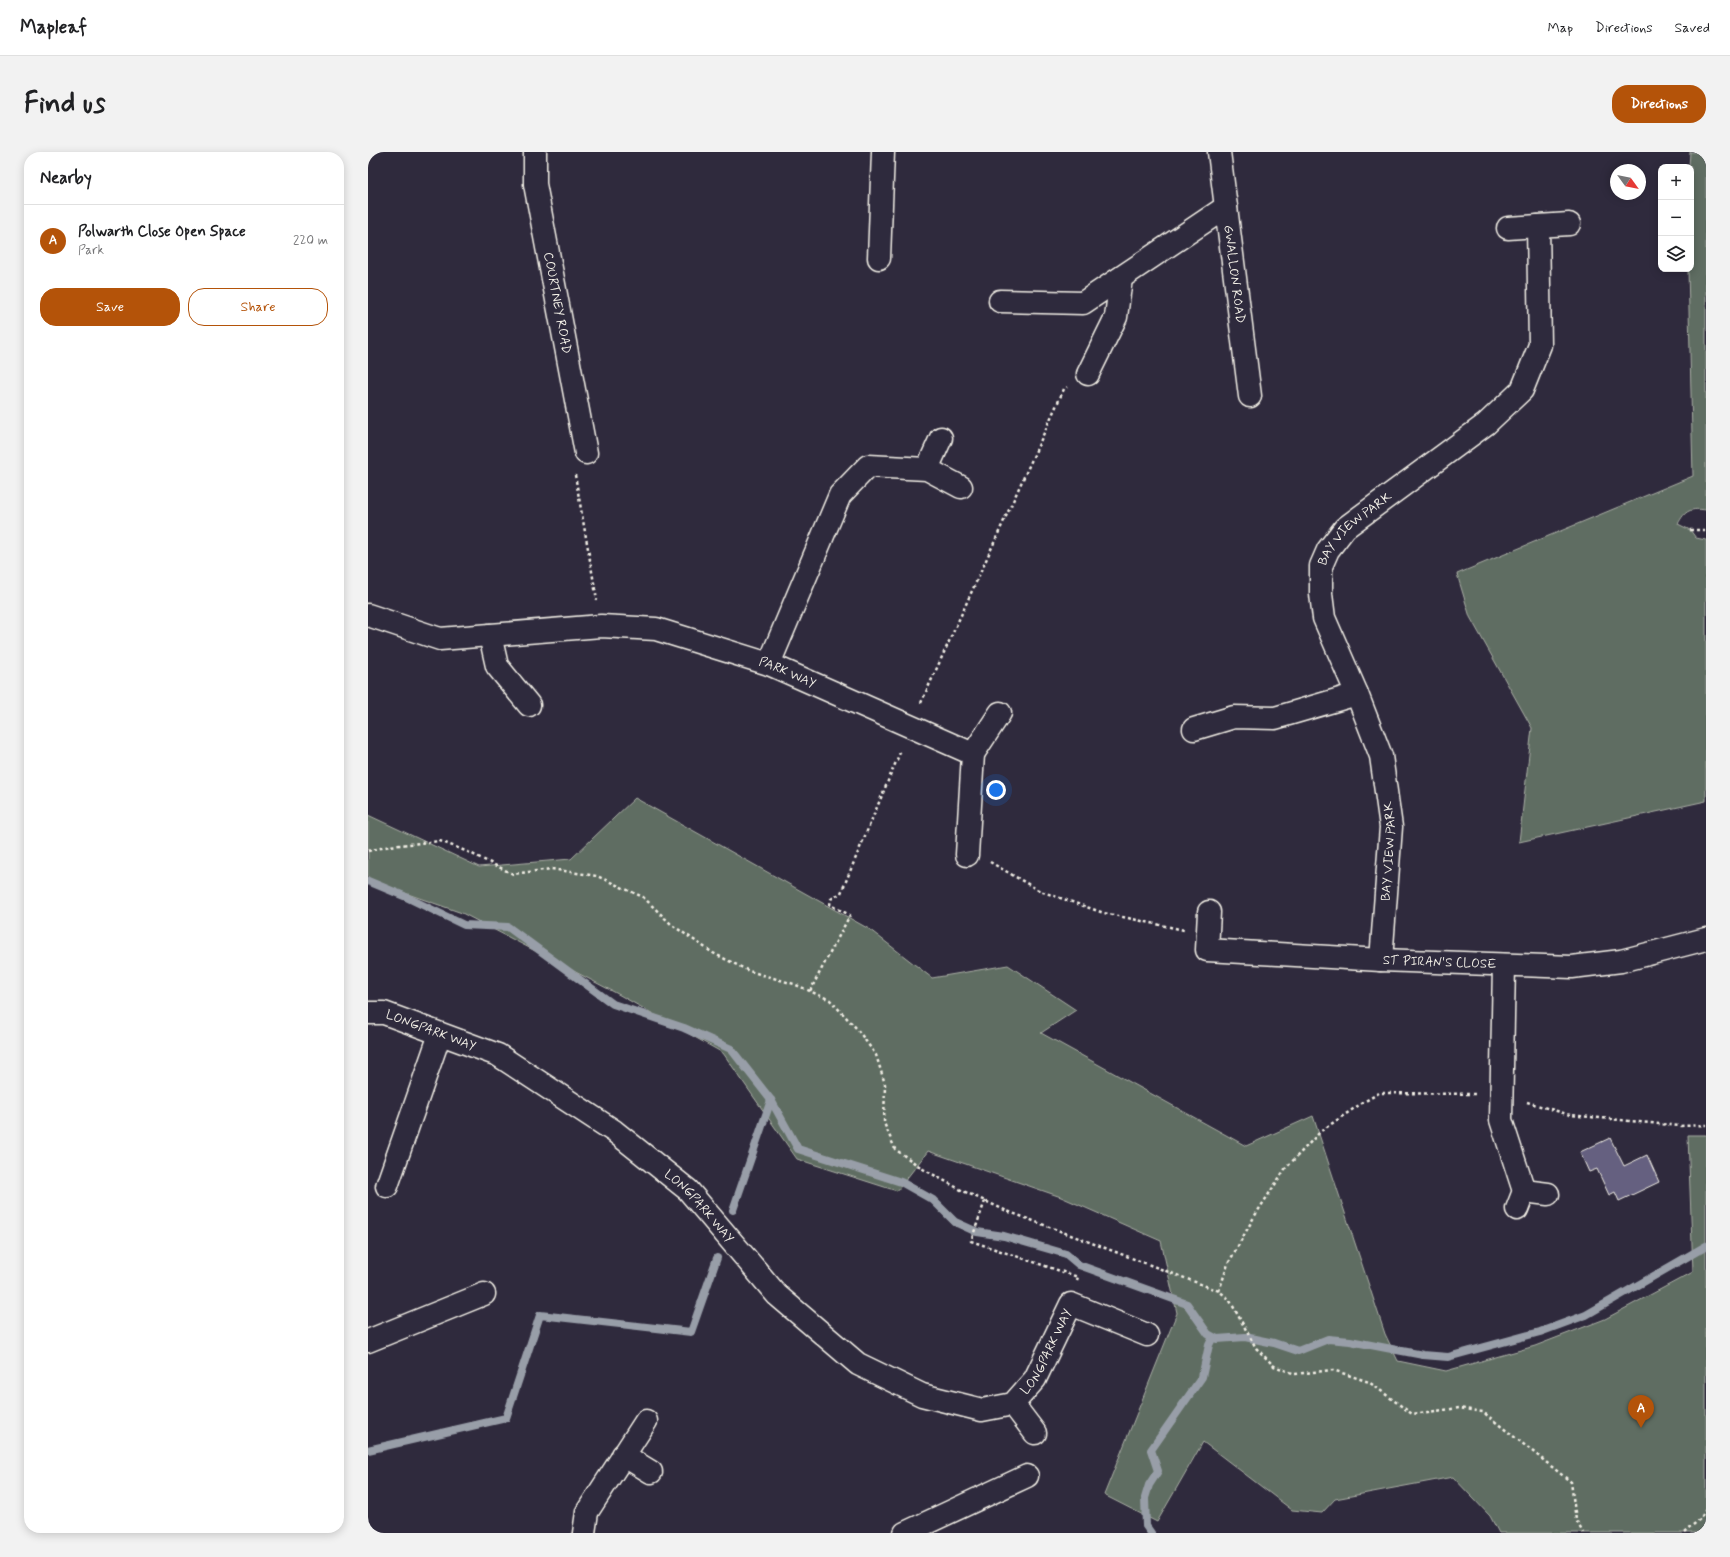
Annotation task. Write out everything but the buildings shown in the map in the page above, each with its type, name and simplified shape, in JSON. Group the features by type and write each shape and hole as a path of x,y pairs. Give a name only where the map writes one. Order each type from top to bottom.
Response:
{"street":[{"name":"COURTNEY ROAD","path":"535,152 535,184 586,453"},
{"path":"879,258 883,152"},
{"name":"GWALLON ROAD","path":"1219,152 1250,396"},
{"path":"1000,301 1083,303 1226,207"},
{"path":"1508,228 1569,224"},
{"name":"BAY VIEW PARK","path":"1381,960 1391,827 1381,756 1357,694 1324,618 1321,594 1321,566 1328,550 1345,528 1486,424 1522,390 1540,345 1538,226"},
{"path":"1088,374 1116,317 1121,278"},
{"path":"928,469 941,438"},
{"path":"769,664 840,495 868,466 928,469 961,487"},
{"name":"PARK WAY","path":"368,615 440,639 601,626 656,629 769,664 972,754"},
{"path":"490,635 497,666 530,705"},
{"path":"1194,729 1234,717 1275,718 1357,694"},
{"path":"967,855 972,754 1000,713"},
{"name":"ST PIRAN'S CLOSE","path":"1209,912 1207,950 1381,960 1572,967 1621,962 1706,939"},
{"path":"1504,965 1501,1120 1520,1200 1548,1194"},
{"name":"LONGPARK WAY","path":"368,1013 384,1013 498,1055 614,1131 688,1190 777,1295 858,1364 922,1395 982,1410 1013,1404 1035,1379 1071,1304 1146,1336"},
{"path":"386,1186 440,1034"},
{"path":"368,1342 484,1294"},
{"name":"LONGPARK WAY","path":"1013,1404 1034,1433"},
{"path":"584,1533 587,1512 646,1421"},
{"path":"623,1455 651,1472"},
{"path":"905,1533 1027,1476"}],"path":[{"path":"810,991 850,915 830,905 831,899 842,893 911,726 1064,389 1088,374"},
{"path":"586,453 573,464 601,626"},
{"path":"1690,530 1706,530"},
{"path":"368,851 390,846 440,840 514,874 551,869 597,876 643,897 672,925 713,953 749,971 794,984 830,1000 857,1029 876,1055 885,1084 884,1123 895,1149 923,1169 963,1191 1007,1211 1219,1291 1229,1299 1256,1348 1274,1366 1295,1374 1333,1370 1369,1382 1412,1414 1459,1408 1483,1412 1571,1482 1576,1520 1583,1533"},
{"path":"967,855 986,859 1040,891 1104,913 1208,936"},
{"path":"1219,1291 1228,1264 1254,1217 1285,1169 1321,1131 1379,1093 1416,1092 1502,1095 1570,1115 1680,1126 1706,1125"},
{"path":"985,1201 971,1241 1078,1277 1071,1304"},
{"path":"1684,1533 1701,1518 1706,1509"}],"green space":[{"path":"1690,152 1706,152 1706,510 1696,509 1689,511 1683,516 1678,524 1690,530 1696,538 1706,540 1706,801 1519,842 1532,728 1470,617 1457,574 1693,476 1688,272 1694,272 1694,164 1689,164"},
{"path":"635,798 869,929 932,978 1008,965 1076,1010 1041,1033 1246,1146 1313,1116 1385,1334 1398,1361 1446,1371 1535,1346 1605,1319 1693,1272 1688,1135 1706,1135 1706,1533 1499,1533 1490,1516 1453,1477 1335,1499 1322,1513 1292,1510 1203,1442 1157,1522 1104,1495 1177,1313 1161,1241 1061,1197 928,1151 897,1191 797,1159 723,1053 616,993 462,913 368,880 368,815 479,867 571,859"}],"waterway":[{"path":"368,881 404,896 464,925 508,927 613,1004 684,1028 731,1049 771,1100 798,1149 901,1182 933,1200 955,1222 977,1232 1004,1236 1066,1254 1079,1265 1187,1304 1208,1334 1217,1339 1245,1337 1274,1343 1298,1351 1328,1339 1350,1341 1423,1355 1448,1357 1540,1332 1586,1315 1706,1246"},
{"path":"733,1210 771,1100"},
{"path":"368,1450 506,1418 540,1315 691,1332 717,1258"},
{"path":"1151,1533 1146,1526 1145,1498 1149,1485 1158,1471 1151,1450 1202,1377 1209,1345 1213,1337"}],"place":[{"name":"Polwarth Close Open Space","path":"1641,1428"}]}
